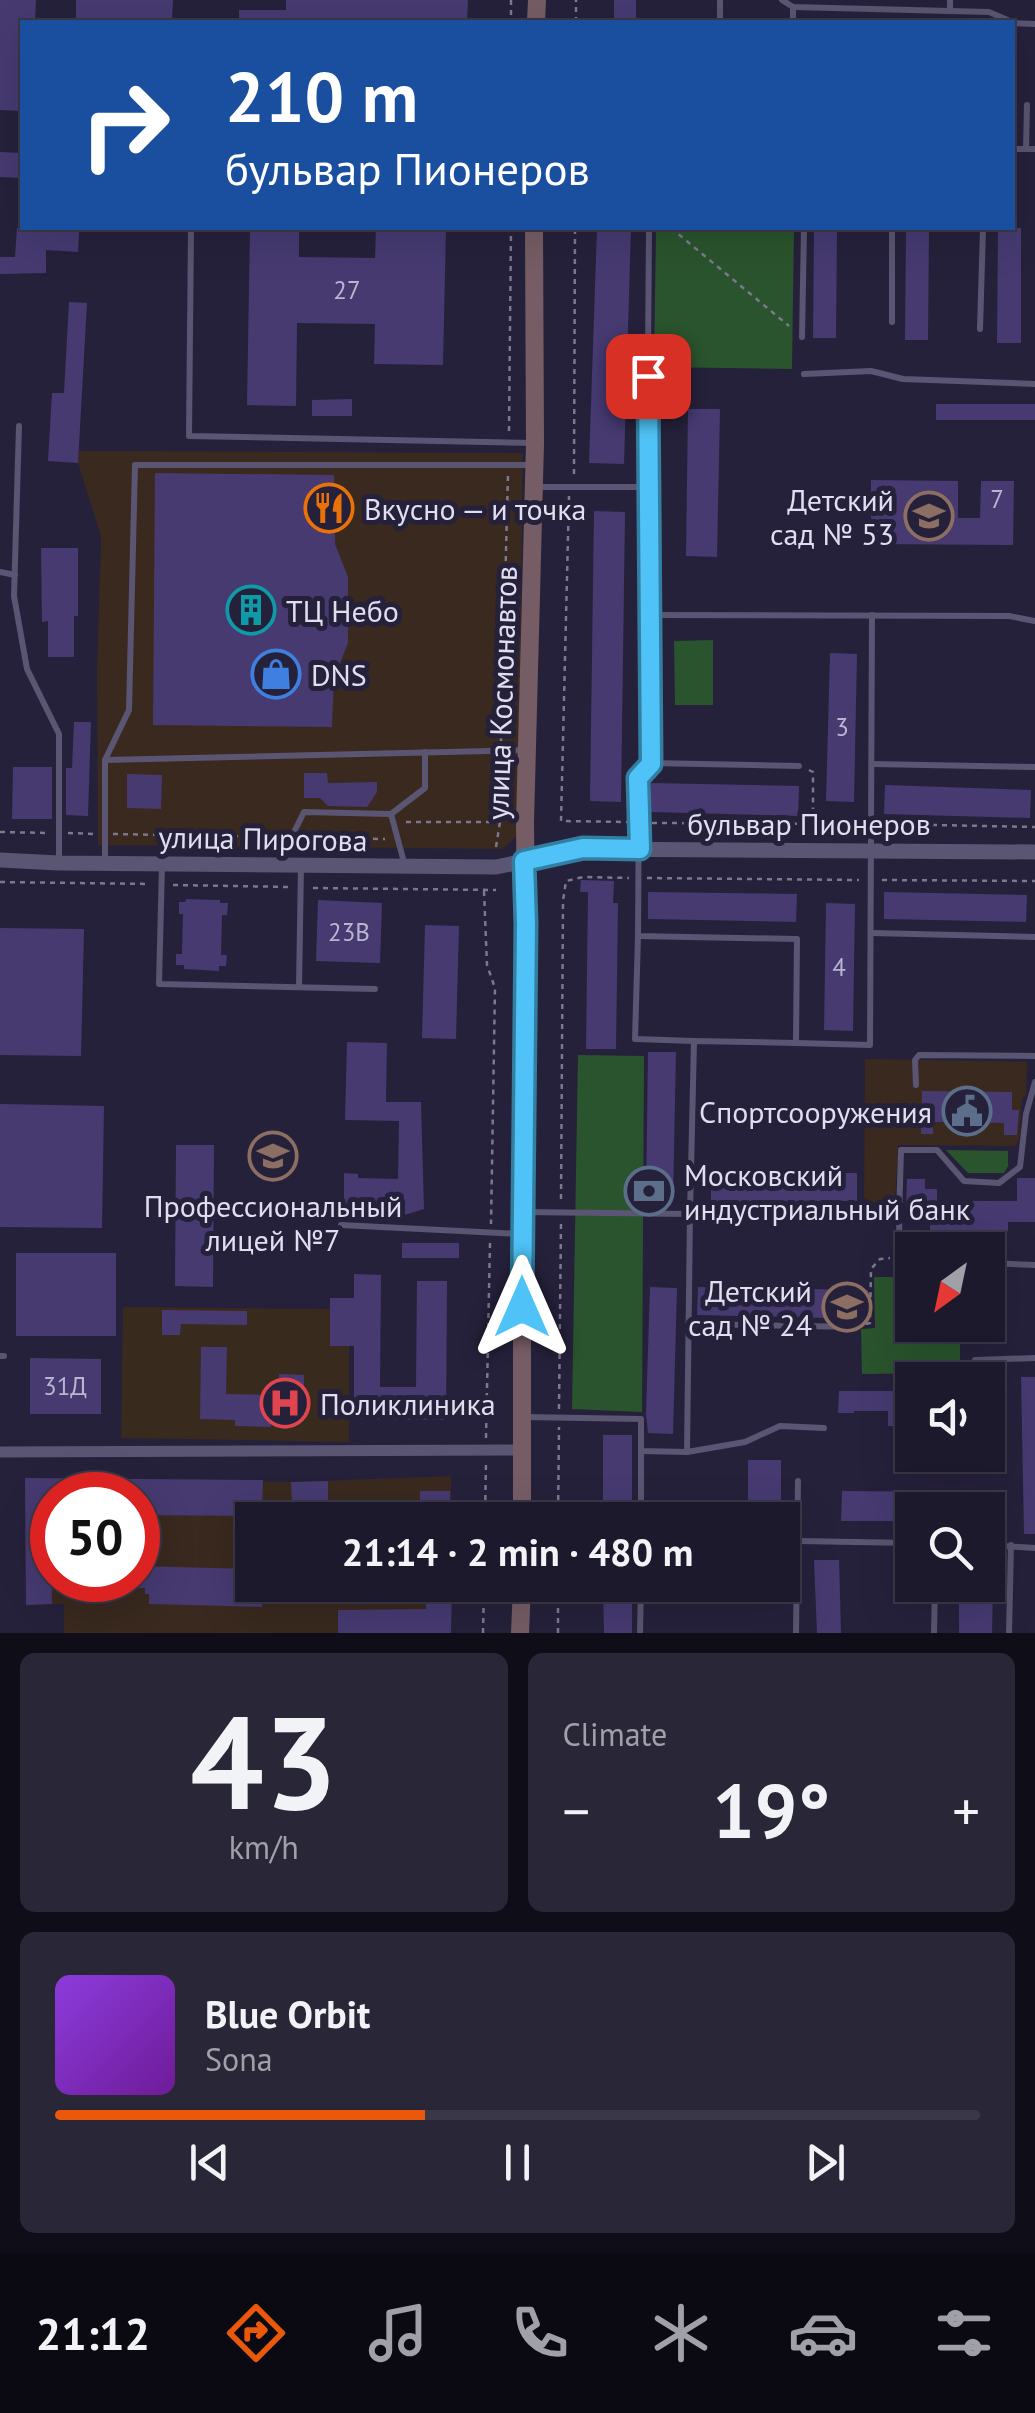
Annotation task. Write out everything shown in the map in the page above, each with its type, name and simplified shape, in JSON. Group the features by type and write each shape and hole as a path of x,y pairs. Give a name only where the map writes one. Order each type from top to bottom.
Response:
{"main road":[{"name":"улица Космонавтов","path":"522,1502 524,861 535,443 534,230"},
{"path":"520,1633 521,1602"}],"street":[{"name":"бульвар Пионеров","path":"524,861 583,848 1035,852"},
{"name":"улица Пирогова","path":"0,860 406,867 496,867 524,861"},
{"path":"0,1452 523,1450"}],"lane":[{"path":"782,0 793,6 989,12 1006,20"},
{"path":"950,0 950,11"},
{"path":"793,6 793,20"},
{"path":"1027,104 1030,150"},
{"path":"191,230 190,436 535,443"},
{"path":"649,230 651,764 638,778 635,1039 870,1045 872,616"},
{"path":"802,337 804,230"},
{"path":"892,230 892,322"},
{"path":"980,329 983,230"},
{"path":"804,374 871,371 904,379 1035,384"},
{"path":"19,426 14,596 28,669 59,734 59,863"},
{"path":"105,864 105,760 129,710 135,465 534,466"},
{"path":"534,487 647,487"},
{"path":"0,572 15,576"},
{"path":"650,615 1009,616 1035,621"},
{"path":"105,760 527,750"},
{"path":"278,864 304,812 391,814 425,788 425,752"},
{"path":"651,764 799,766"},
{"path":"872,764 1035,767"},
{"path":"391,814 406,867"},
{"path":"162,864 159,984 375,988"},
{"path":"299,987 301,865"},
{"path":"872,933 1035,937"},
{"path":"638,936 797,938 796,1043"},
{"path":"687,1452 694,1041"},
{"path":"916,1085 919,1055 1035,1056"},
{"path":"899,1232 901,1150 937,1150 964,1181 999,1183 1020,1167 1026,1114 1035,1082"},
{"path":"522,1212 899,1217"},
{"path":"341,1225 522,1234"},
{"path":"1005,1264 1035,1265"},
{"path":"688,1324 855,1327"},
{"path":"974,1362 1035,1358"},
{"path":"523,1417 640,1418 641,1502"},
{"path":"640,1451 687,1452 745,1442 780,1426 824,1428"},
{"path":"798,1481 798,1502"},
{"path":"800,1540 895,1543"},
{"path":"1005,1545 1035,1548"},
{"path":"1009,1633 1011,1545"},
{"path":"640,1633 641,1602"},
{"path":"796,1633 797,1602"},
{"path":"934,1633 935,1602"}],"path":[{"path":"509,442 511,230"},
{"path":"575,230 574,477 570,487 561,821 1035,826"},
{"path":"674,230 802,337"},
{"path":"496,847 500,822 509,465"},
{"path":"799,766 813,772 812,824"},
{"path":"0,832 384,840 403,822 500,822"},
{"path":"558,1502 566,881 583,877 1035,881"},
{"path":"0,882 124,884"},
{"path":"484,892 487,965 495,988 485,1502"},
{"path":"855,1327 870,1323 871,1268 880,1259 895,1258"},
{"path":"483,1633 484,1602"},
{"path":"558,1602 558,1633"}],"shaded area":[{"path":"78,451 523,453 518,835 503,849 98,845 101,536 78,463"},
{"path":"865,1059 1027,1062 1026,1095 1022,1099 1016,1146 898,1145 895,1206 881,1210 864,1198"},
{"path":"349,1298 349,1442 121,1438 123,1307 329,1309"},
{"path":"451,1476 451,1502 235,1502 235,1602 452,1602 451,1633 64,1633 64,1604 26,1605 25,1478 30,1478 30,1602 160,1602 160,1480 291,1482"}],"green space":[{"path":"656,230 794,230 792,369 654,367"},
{"path":"713,640 713,705 675,705 674,641"},
{"path":"578,1055 644,1056 642,1412 572,1409"},
{"path":"946,1150 1008,1151 1008,1166 1004,1173 968,1173"},
{"path":"874,1277 895,1277 895,1342 960,1342 960,1362 895,1362 895,1374 862,1374 861,1329 875,1328"}],"building":[{"path":"0,0 36,0 35,20 20,20 20,111 0,110"},
{"path":"76,0 173,0 172,20 76,20"},
{"path":"286,0 468,0 467,20 239,20 239,10 286,10"},
{"path":"614,0 636,0 636,20 614,20"},
{"path":"0,152 20,153 20,178 0,177"},
{"path":"17,228 79,232 78,252 46,250 46,273 0,274 0,257 15,257"},
{"path":"1021,228 1021,343 997,343 998,230"},
{"path":"250,230 299,230 299,257 375,258 376,230 446,230 443,365 374,364 375,324 297,323 296,406 247,405"},
{"path":"597,230 631,230 624,464 589,463"},
{"path":"814,230 837,230 836,338 813,338"},
{"path":"906,230 929,230 928,340 905,340"},
{"path":"69,302 87,303 78,463 48,461 52,393 64,393"},
{"path":"352,399 352,416 312,416 312,400"},
{"path":"936,404 1035,404 1035,420 936,420"},
{"path":"688,409 720,409 717,557 686,556"},
{"name":"ТЦ Небо","path":"155,473 334,475 335,544 348,577 348,643 334,678 332,727 153,725"},
{"path":"871,480 958,481 958,518 980,518 981,481 1014,481 1013,545 871,544"},
{"path":"594,511 625,512 621,802 590,801"},
{"path":"41,548 78,548 74,657 48,657 48,621 42,622"},
{"path":"830,653 857,654 854,802 826,801"},
{"path":"74,722 91,722 88,816 66,815 66,768 72,768"},
{"path":"13,767 52,767 52,819 12,819"},
{"path":"304,773 327,773 328,783 377,782 377,792 367,807 328,806 320,798 304,798"},
{"path":"127,774 162,775 161,809 127,808"},
{"path":"651,783 799,786 798,816 650,812"},
{"path":"885,785 1031,790 1030,818 884,814"},
{"path":"581,880 614,881 613,903 618,903 616,1049 586,1049 588,892 580,892"},
{"path":"648,892 797,894 796,922 648,919"},
{"path":"884,892 1027,895 1026,922 884,919"},
{"path":"186,899 228,903 227,915 222,915 221,955 227,955 226,966 219,966 219,971 176,965 176,954 182,954 183,914 179,914 179,902"},
{"path":"318,900 382,903 380,963 316,961"},
{"path":"826,903 855,904 853,1031 824,1030"},
{"path":"425,925 459,926 456,1039 422,1038"},
{"path":"0,928 84,929 81,1056 0,1055"},
{"path":"347,1042 387,1043 386,1102 421,1102 424,1209 398,1217 398,1212 344,1211 344,1173 358,1174 358,1178 398,1179 399,1121 345,1120"},
{"path":"648,1052 676,1052 673,1199 646,1199"},
{"path":"922,1091 1012,1092 1012,1110 1019,1110 1017,1135 1004,1135 1004,1123 933,1122 933,1134 921,1134"},
{"path":"0,1104 104,1106 102,1228 0,1227"},
{"path":"176,1145 214,1145 213,1287 175,1286"},
{"path":"711,1173 857,1173 857,1201 711,1202"},
{"path":"1017,1178 1035,1178 1035,1222 1008,1222 1008,1231 930,1231 930,1223 916,1223 916,1209 906,1209 907,1179 925,1179 925,1189 937,1189 937,1201 1017,1201"},
{"path":"402,1243 459,1243 459,1258 402,1258"},
{"path":"16,1253 116,1253 116,1336 16,1336"},
{"path":"354,1274 381,1275 380,1387 416,1387 417,1281 447,1281 446,1420 354,1419 354,1346 330,1346 330,1298 354,1298"},
{"path":"650,1287 677,1288 673,1434 648,1433"},
{"path":"698,1287 868,1290 867,1319 697,1315"},
{"path":"162,1310 247,1311 247,1325 181,1324 180,1335 162,1335"},
{"path":"201,1347 227,1347 226,1394 279,1395 279,1374 304,1375 304,1421 271,1421 271,1427 235,1426 235,1420 200,1419"},
{"path":"30,1358 101,1359 101,1414 30,1414"},
{"path":"1021,1377 1035,1377 1035,1534 1024,1534"},
{"path":"839,1391 895,1391 895,1426 888,1426 888,1411 838,1413"},
{"path":"603,1435 632,1435 632,1502 603,1502"},
{"path":"748,1460 781,1460 781,1502 748,1502"},
{"path":"25,1478 30,1478 30,1602 52,1604 26,1605"},
{"path":"160,1479 263,1480 262,1502 235,1502 235,1516 160,1515"},
{"path":"328,1481 328,1502 292,1502 291,1482"},
{"path":"420,1491 450,1491 450,1502 420,1502"},
{"path":"842,1491 968,1492 895,1492 895,1521 841,1521"},
{"path":"814,1560 839,1560 841,1633 817,1633"},
{"path":"160,1567 235,1569 235,1602 262,1602 262,1607 149,1604 160,1602"},
{"path":"426,1602 452,1602 451,1633 338,1633 338,1610 426,1609"},
{"path":"603,1602 632,1602 632,1633 604,1633"},
{"path":"959,1602 993,1602 992,1633 959,1633"}],"place":[{"name":"Вкусно — и точка","path":"329,508"},
{"name":"Детский сад № 53","path":"929,516"},
{"name":"ТЦ Небо","path":"251,610"},
{"name":"DNS","path":"276,674"},
{"name":"Спортсооружения","path":"967,1111"},
{"name":"Профессиональный лицей №7","path":"273,1156"},
{"name":"Московский индустриальный банк","path":"649,1191"},
{"name":"Детский сад № 24","path":"847,1307"},
{"name":"Поликлиника","path":"285,1403"}],"route":[{"path":"522,1307 524,861 583,848 640,849 638,778 651,764 648,376"}]}
